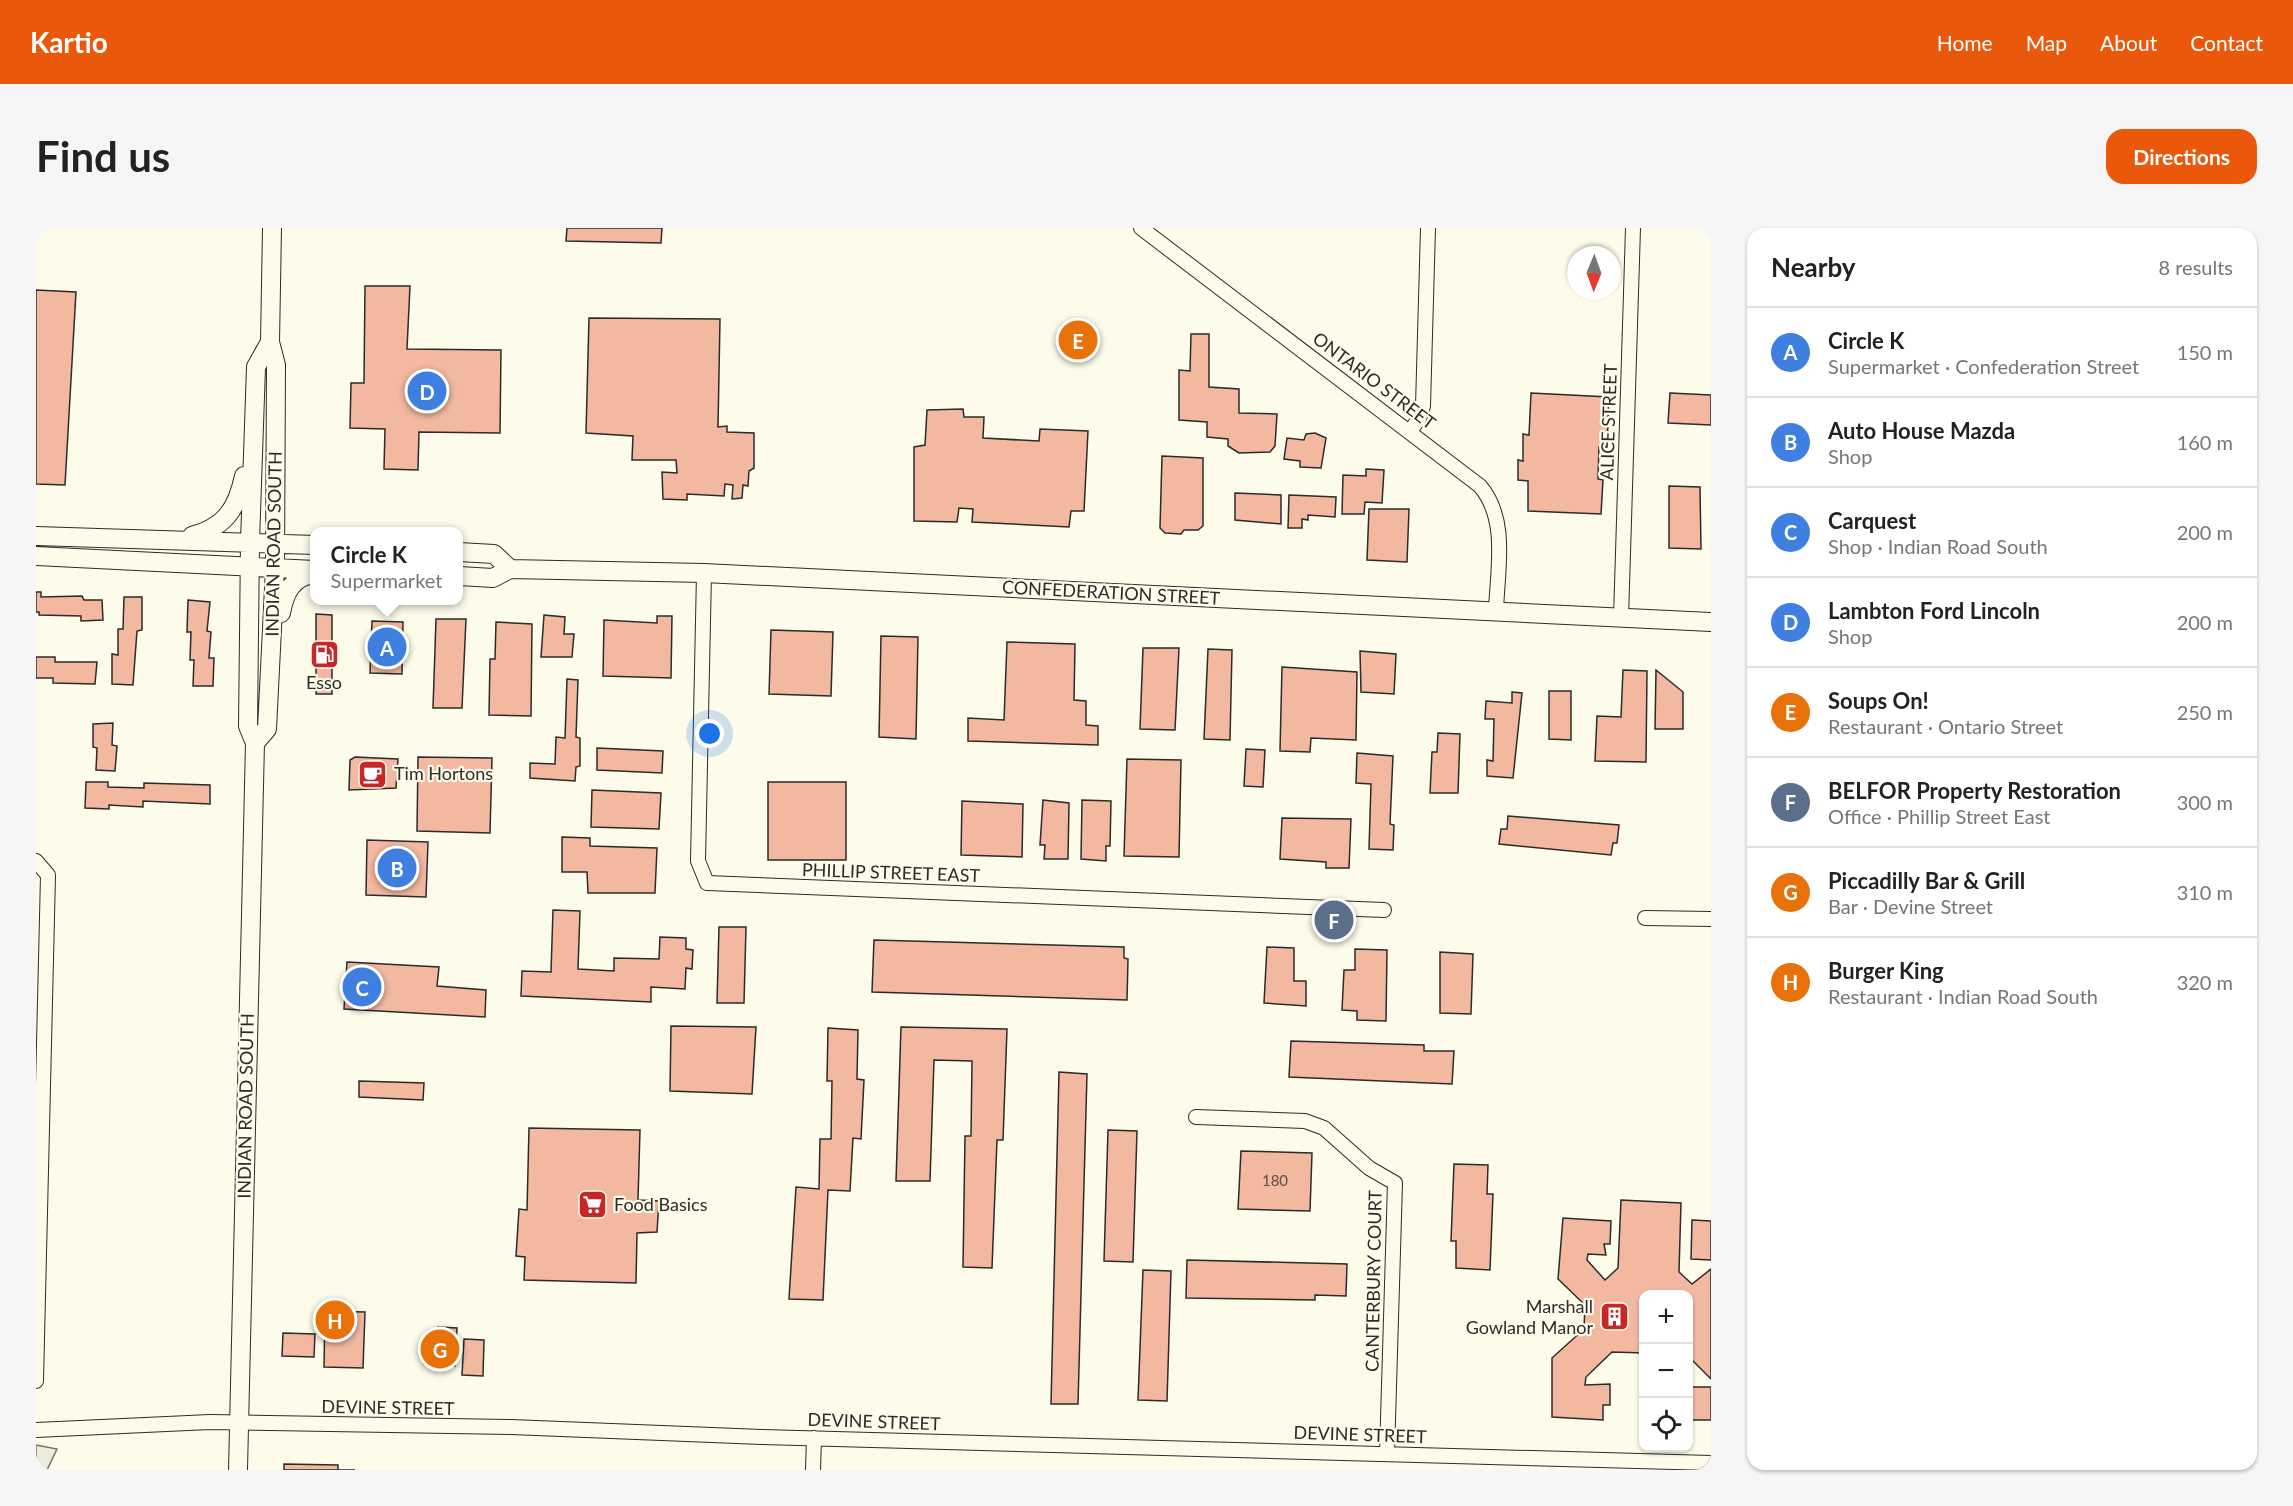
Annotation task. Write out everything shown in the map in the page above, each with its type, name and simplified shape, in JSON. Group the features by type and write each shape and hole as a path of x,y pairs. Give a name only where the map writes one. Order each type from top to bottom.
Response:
{"main road":[{"name":"INDIAN ROAD SOUTH","path":"255,743 267,729 276,543 276,365 270,342 272,228"},
{"name":"INDIAN ROAD SOUTH","path":"238,1470 255,743 248,726 249,568 256,367 270,342"},
{"path":"178,540 218,526 236,506 255,409"},
{"path":"36,536 310,545"},
{"path":"463,552 494,554 510,569"},
{"path":"36,556 310,572"},
{"name":"CONFEDERATION STREET","path":"463,576 493,578 510,569 704,573 1711,622"},
{"path":"269,689 286,592 297,579 310,574"}],"street":[{"name":"ONTARIO STREET","path":"1141,228 1472,478 1490,500 1496,515 1498,532 1496,612"},
{"path":"1410,430 1419,419 1423,406 1428,228"},
{"name":"ALICE STREET","path":"1621,618 1633,228"},
{"name":"PHILLIP STREET EAST","path":"704,573 698,861 707,883 1384,910"},
{"path":"36,1381 41,1052 48,875 37,861"},
{"path":"1645,918 1711,920"},
{"name":"CANTERBURY COURT","path":"1197,1117 1305,1121 1324,1128 1369,1168 1395,1183 1388,1454"},
{"name":"DEVINE STREET","path":"36,1431 210,1422 510,1427 1388,1454 1646,1466 1711,1463"},
{"path":"813,1470 814,1438"}],"shaded area":[{"path":"36,1445 57,1449 47,1470 36,1470"}],"building":[{"path":"567,228 662,228 661,243 566,241"},
{"path":"365,286 410,286 407,349 501,350 500,433 419,432 418,470 384,469 385,429 350,428 351,383 364,383"},
{"path":"36,290 76,292 65,485 36,484"},
{"path":"589,318 720,319 718,427 727,426 727,432 754,433 754,468 749,471 748,486 743,485 742,498 732,499 733,485 725,484 724,496 687,494 687,500 663,499 662,472 677,473 676,460 632,460 633,436 586,433"},
{"path":"1191,334 1209,334 1209,387 1239,389 1239,413 1277,414 1275,446 1270,452 1239,453 1228,446 1228,439 1207,437 1207,422 1179,420 1179,370 1190,371"},
{"path":"1531,393 1609,397 1607,447 1599,447 1598,479 1603,480 1601,514 1528,511 1528,481 1518,480 1518,460 1523,461 1523,434 1529,435"},
{"path":"1670,393 1711,395 1711,425 1668,423"},
{"path":"963,409 964,417 984,417 983,438 1039,441 1040,429 1088,431 1084,511 1071,511 1069,527 972,522 973,509 959,508 957,522 914,521 914,447 925,445 927,410"},
{"path":"1315,433 1326,438 1321,468 1300,467 1300,461 1284,459 1287,438 1304,440 1306,434"},
{"path":"1162,456 1203,458 1203,526 1198,530 1184,530 1181,534 1165,533 1160,528"},
{"path":"1366,469 1384,470 1382,503 1365,502 1364,514 1342,514 1343,475 1366,476"},
{"path":"1669,486 1700,487 1701,549 1669,548"},
{"path":"1235,493 1281,495 1281,524 1235,520"},
{"path":"1289,495 1336,497 1335,517 1308,515 1308,520 1302,519 1302,528 1288,528"},
{"path":"1369,509 1409,509 1407,562 1367,560"},
{"path":"36,592 41,592 41,597 82,596 84,600 102,600 103,620 81,621 81,616 39,615 39,612 36,612"},
{"path":"124,597 142,597 142,630 137,631 133,685 112,684 112,654 118,655 118,629 123,629"},
{"path":"188,600 210,602 207,631 211,632 209,658 214,658 213,686 193,686 194,660 190,660 191,632 187,632"},
{"path":"316,614 332,615 332,694 316,694"},
{"path":"544,615 565,617 564,634 574,634 572,657 541,657"},
{"path":"657,616 672,616 671,678 603,676 604,620 657,623"},
{"path":"436,619 466,619 462,708 433,708"},
{"path":"372,621 403,622 402,674 370,673"},
{"path":"496,622 532,624 531,716 489,715 490,659 495,659"},
{"path":"771,630 833,632 831,696 769,694"},
{"path":"881,636 918,637 916,739 879,737"},
{"path":"1007,642 1075,644 1074,700 1086,701 1086,725 1098,726 1098,745 968,741 968,718 1004,720"},
{"path":"1143,648 1179,648 1175,730 1140,729"},
{"path":"1208,649 1232,650 1230,740 1204,739"},
{"path":"1360,651 1396,654 1394,694 1361,692"},
{"path":"36,657 55,657 55,662 97,662 95,684 53,683 53,678 36,678"},
{"path":"1282,667 1357,672 1356,740 1311,738 1310,752 1280,751"},
{"path":"1623,670 1647,671 1646,762 1595,761 1597,716 1621,717"},
{"path":"1656,670 1683,692 1683,729 1655,729"},
{"path":"567,679 578,680 576,737 580,738 580,766 576,767 575,781 530,778 530,763 555,764 556,737 565,738"},
{"path":"1549,691 1571,691 1571,740 1549,739"},
{"path":"1512,692 1522,693 1513,778 1487,776 1487,760 1493,761 1494,719 1485,719 1486,701 1512,703"},
{"path":"113,723 112,745 117,746 115,771 96,770 97,748 93,747 93,724"},
{"path":"1438,733 1460,734 1458,793 1430,793 1432,752 1437,752"},
{"path":"597,748 663,751 662,773 597,770"},
{"path":"1246,749 1265,750 1263,787 1244,786"},
{"path":"1357,753 1393,756 1390,824 1394,825 1393,850 1369,849 1371,784 1356,783"},
{"name":"Tim Hortons","path":"355,757 398,759 396,788 349,790 350,760"},
{"path":"418,757 492,758 490,833 417,831"},
{"path":"1127,759 1181,760 1179,857 1124,856"},
{"path":"86,782 108,782 108,787 144,788 144,783 210,785 210,804 143,801 143,807 109,805 109,809 85,808"},
{"path":"768,782 846,782 846,860 768,860"},
{"path":"592,790 661,793 659,829 591,827"},
{"path":"1043,800 1069,803 1068,859 1044,859 1045,845 1040,845"},
{"path":"1082,800 1111,801 1110,846 1106,846 1106,861 1081,859"},
{"path":"962,801 1023,804 1022,857 961,855"},
{"path":"1508,816 1619,825 1617,843 1613,843 1611,855 1499,844 1501,829 1507,829"},
{"path":"1282,818 1351,819 1349,868 1326,868 1326,862 1280,859"},
{"path":"562,837 590,838 590,846 657,848 655,893 588,893 587,872 562,872"},
{"path":"367,840 428,842 426,897 366,895"},
{"path":"553,910 580,911 578,969 614,971 614,958 659,959 660,937 686,938 686,949 693,950 692,969 686,968 685,989 651,987 651,1002 521,996 522,971 551,972"},
{"path":"719,927 746,927 744,1003 717,1003"},
{"path":"874,940 1124,947 1124,958 1128,959 1127,1000 872,992"},
{"path":"1267,947 1294,948 1294,981 1306,981 1306,1006 1264,1003"},
{"path":"1355,949 1387,950 1386,1021 1357,1020 1357,1011 1342,1010 1344,970 1355,970"},
{"path":"1440,952 1473,954 1471,1014 1440,1013"},
{"path":"347,962 439,967 437,986 486,990 485,1017 344,1009"},
{"path":"671,1026 756,1027 752,1094 670,1091"},
{"path":"901,1027 1007,1029 1003,1140 997,1140 992,1268 963,1267 965,1136 971,1136 972,1061 934,1060 930,1181 896,1181"},
{"path":"828,1028 858,1030 857,1079 864,1080 861,1139 853,1138 850,1191 828,1190 823,1300 789,1299 796,1187 819,1189 820,1139 831,1139 832,1081 827,1081"},
{"path":"1291,1041 1424,1045 1424,1051 1454,1051 1452,1084 1289,1077"},
{"path":"1059,1072 1087,1074 1078,1404 1051,1404"},
{"path":"359,1081 424,1083 423,1100 359,1097"},
{"name":"Food Basics","path":"529,1128 640,1130 638,1200 659,1201 657,1232 637,1233 636,1283 524,1280 525,1257 516,1256 519,1209 527,1210"},
{"path":"1108,1130 1137,1131 1133,1262 1104,1261"},
{"path":"1241,1151 1312,1153 1310,1211 1238,1209"},
{"path":"1454,1164 1488,1165 1487,1194 1493,1194 1490,1270 1456,1268 1456,1241 1451,1241"},
{"name":"Marshall Gowland Manor","path":"1621,1200 1681,1203 1679,1272 1692,1284 1711,1269 1711,1379 1693,1361 1693,1290 1639,1290 1639,1353 1612,1352 1586,1377 1585,1385 1610,1384 1610,1405 1603,1405 1603,1420 1552,1417 1552,1358 1584,1329 1585,1305 1558,1279 1563,1218 1611,1221 1610,1244 1604,1244 1606,1255 1588,1254 1587,1260 1605,1280 1618,1268"},
{"path":"1692,1220 1711,1221 1711,1260 1691,1259"},
{"path":"1187,1260 1347,1264 1346,1296 1315,1295 1315,1300 1186,1298"},
{"path":"1143,1270 1171,1271 1167,1401 1138,1400"},
{"path":"325,1311 365,1312 363,1368 324,1367"},
{"path":"438,1327 457,1328 455,1366 424,1364 426,1334 437,1335"},
{"path":"283,1333 315,1334 314,1357 282,1356"},
{"path":"464,1339 484,1340 483,1376 462,1375"},
{"path":"1693,1387 1711,1387 1711,1420 1693,1420"},
{"path":"284,1464 338,1465 338,1470 284,1470"}],"place":[{"name":"Soups On!","path":"1078,340"},
{"name":"Lambton Ford Lincoln","path":"427,391"},
{"name":"Circle K","path":"387,647"},
{"name":"Esso","path":"324,654"},
{"name":"Tim Hortons","path":"373,774"},
{"name":"Auto House Mazda","path":"397,868"},
{"name":"BELFOR Property Restoration","path":"1334,920"},
{"name":"Carquest","path":"362,987"},
{"name":"Food Basics","path":"593,1205"},
{"name":"Marshall Gowland Manor","path":"1614,1317"},
{"name":"Burger King","path":"335,1320"},
{"name":"Piccadilly Bar & Grill","path":"440,1349"}]}
